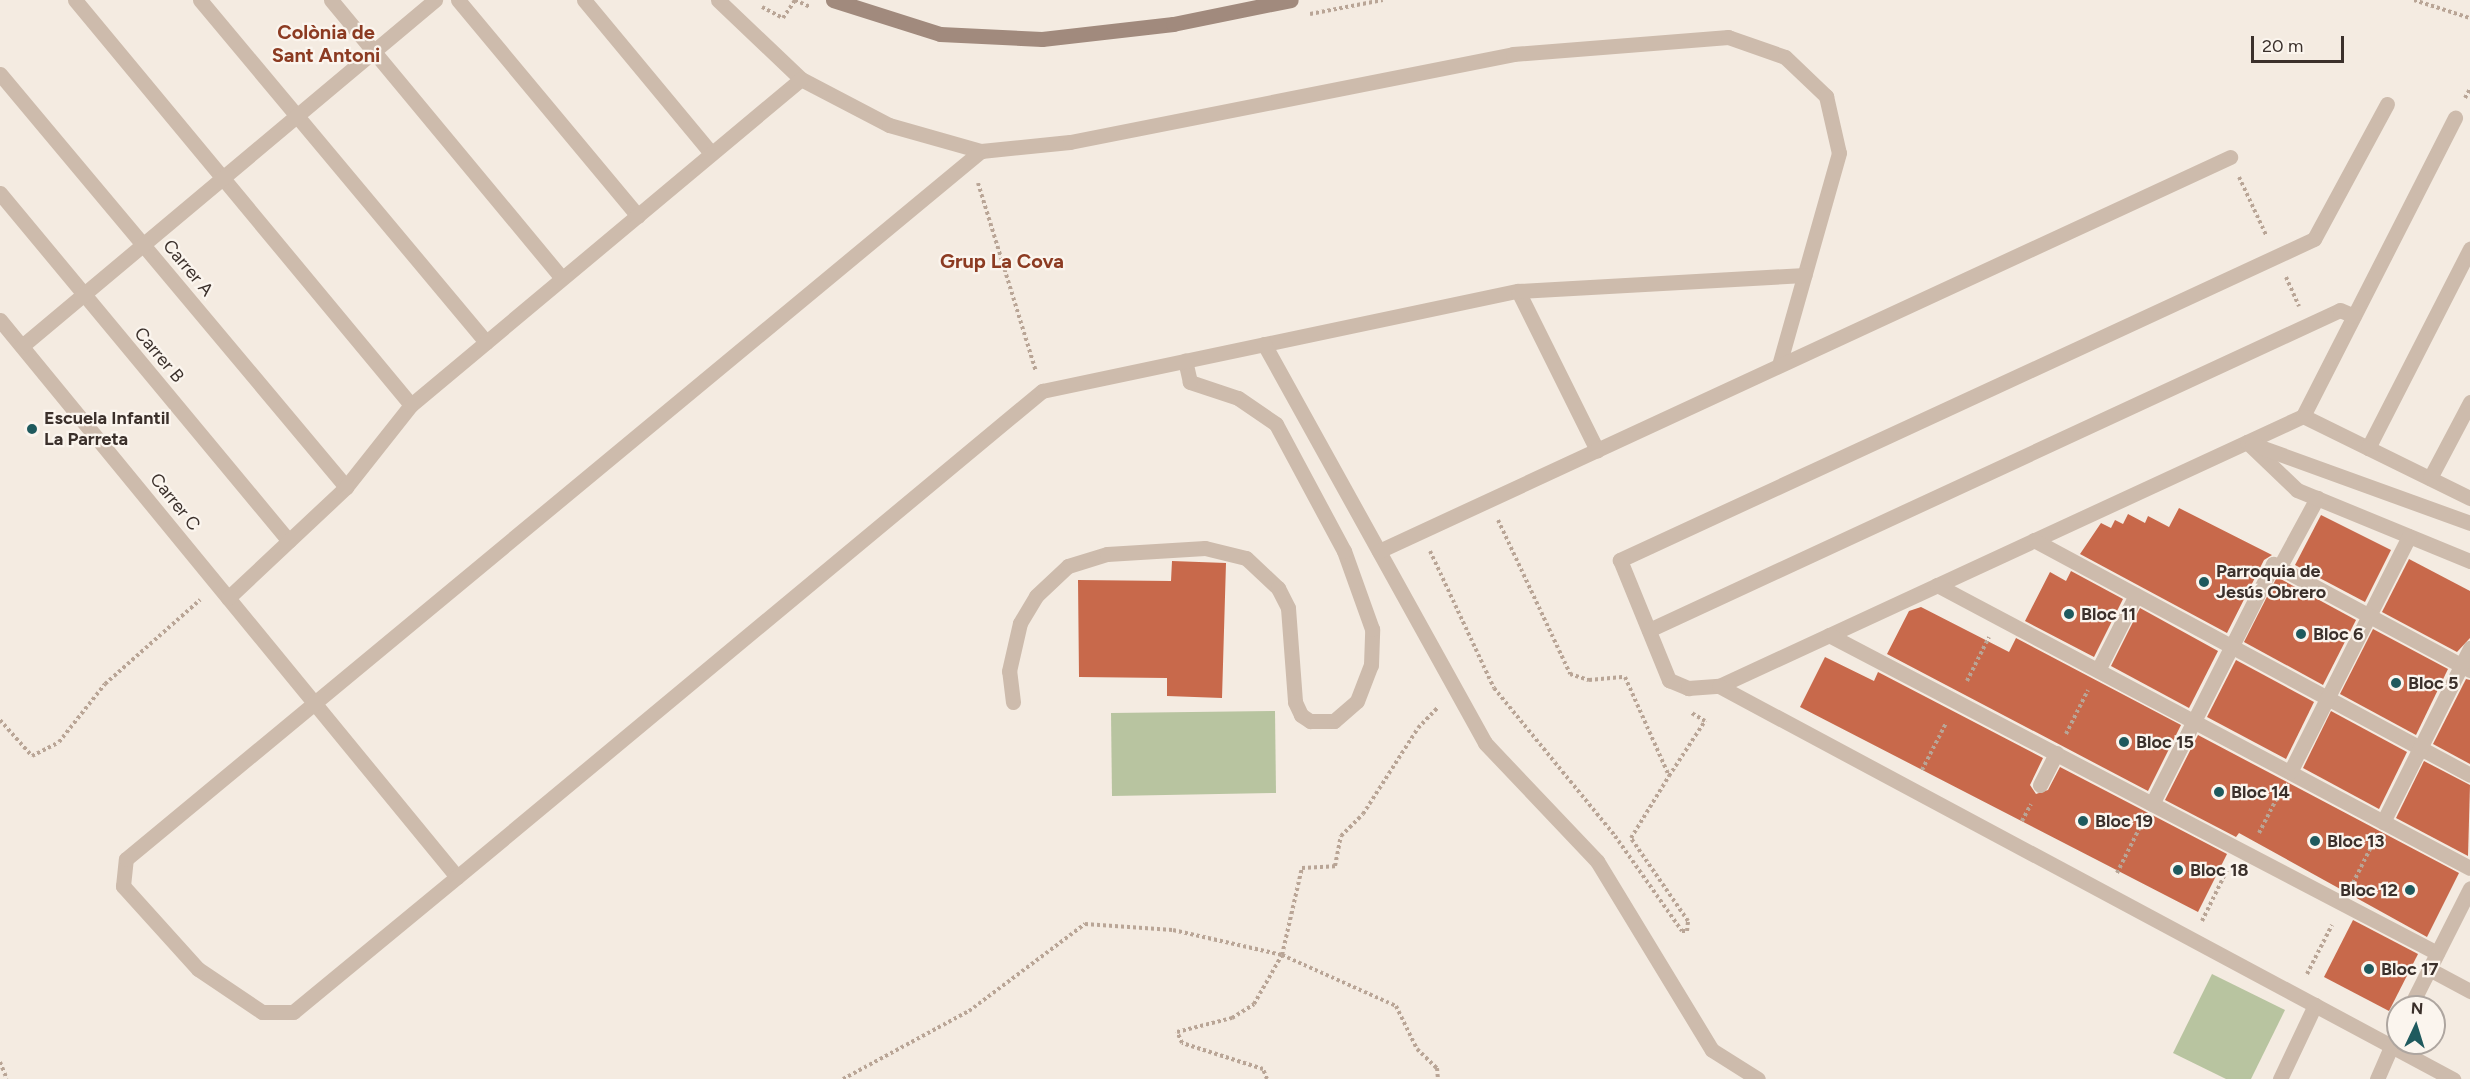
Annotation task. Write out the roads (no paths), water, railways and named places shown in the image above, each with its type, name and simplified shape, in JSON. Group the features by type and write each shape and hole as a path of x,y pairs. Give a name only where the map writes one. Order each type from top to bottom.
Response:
{"main road":[{"path":"833,0 940,34 1042,39 1173,24 1291,0"}],"street":[{"path":"75,0 411,405"},
{"path":"200,0 486,342"},
{"path":"331,0 562,278"},
{"path":"22,346 435,0"},
{"path":"458,0 638,216"},
{"path":"584,0 711,153"},
{"path":"718,0 801,79 889,125 981,151 1070,142 1513,54 1728,37 1785,57 1826,96 1839,153 1779,365"},
{"name":"Carrer A","path":"0,75 346,487"},
{"path":"228,598 346,487 411,405 801,79"},
{"path":"2387,104 2314,239 1620,560 1669,680 1679,685 1719,686 2303,416 2455,118"},
{"path":"981,151 126,859 123,886 198,969 262,1012 293,1012 1042,391 1518,291 1805,275"},
{"path":"1379,551 2230,157"},
{"name":"Carrer B","path":"0,193 289,541"},
{"path":"2368,448 2470,249"},
{"path":"1518,291 1597,450"},
{"path":"1649,630 2340,310 2354,316"},
{"name":"Carrer C","path":"0,320 457,877"},
{"path":"1264,344 1485,743 1597,861 1712,1050 1758,1079"},
{"path":"1013,702 1009,671 1020,623 1036,596 1068,566 1107,554 1205,548 1246,558 1278,588 1288,608 1295,702 1301,715 1310,721 1334,721 1357,701 1371,665 1372,629 1344,551 1276,424 1238,398 1190,382 1185,361"},
{"path":"2430,478 2470,402"},
{"path":"2303,416 2470,498"},
{"path":"2247,442 2297,490 2470,561"},
{"path":"2247,442 2470,523"},
{"path":"2279,568 2317,498"},
{"path":"2290,772 2409,536"},
{"path":"2034,540 2470,775"},
{"path":"2151,804 2273,564 2466,668"},
{"path":"1937,585 2470,868"},
{"path":"2098,670 2136,595"},
{"path":"1829,635 2437,953"},
{"path":"2383,822 2420,748 2466,668 2470,648"},
{"path":"1719,686 2386,1043"},
{"path":"2040,784 2056,753"},
{"path":"2416,995 2470,888"},
{"path":"2429,969 2470,991"},
{"path":"2280,1079 2314,1005"},
{"path":"2377,1079 2387,1055"},
{"path":"2408,1055 2453,1079"}],"place":[{"name":"Escuela Infantil La Parreta","path":"32,429"},
{"name":"Parroquia de Jesús Obrero","path":"2204,582"},
{"name":"Bloc 11","path":"2069,614"},
{"name":"Bloc 6","path":"2301,634"},
{"name":"Bloc 5","path":"2396,683"},
{"name":"Bloc 15","path":"2124,742"},
{"name":"Bloc 14","path":"2219,792"},
{"name":"Bloc 19","path":"2083,821"},
{"name":"Bloc 13","path":"2315,841"},
{"name":"Bloc 18","path":"2178,870"},
{"name":"Bloc 12","path":"2410,890"},
{"name":"Bloc 17","path":"2369,969"}],"district":[{"name":"Colònia de Sant Antoni","path":"326,44"},
{"name":"Grup La Cova","path":"1002,261"}]}
